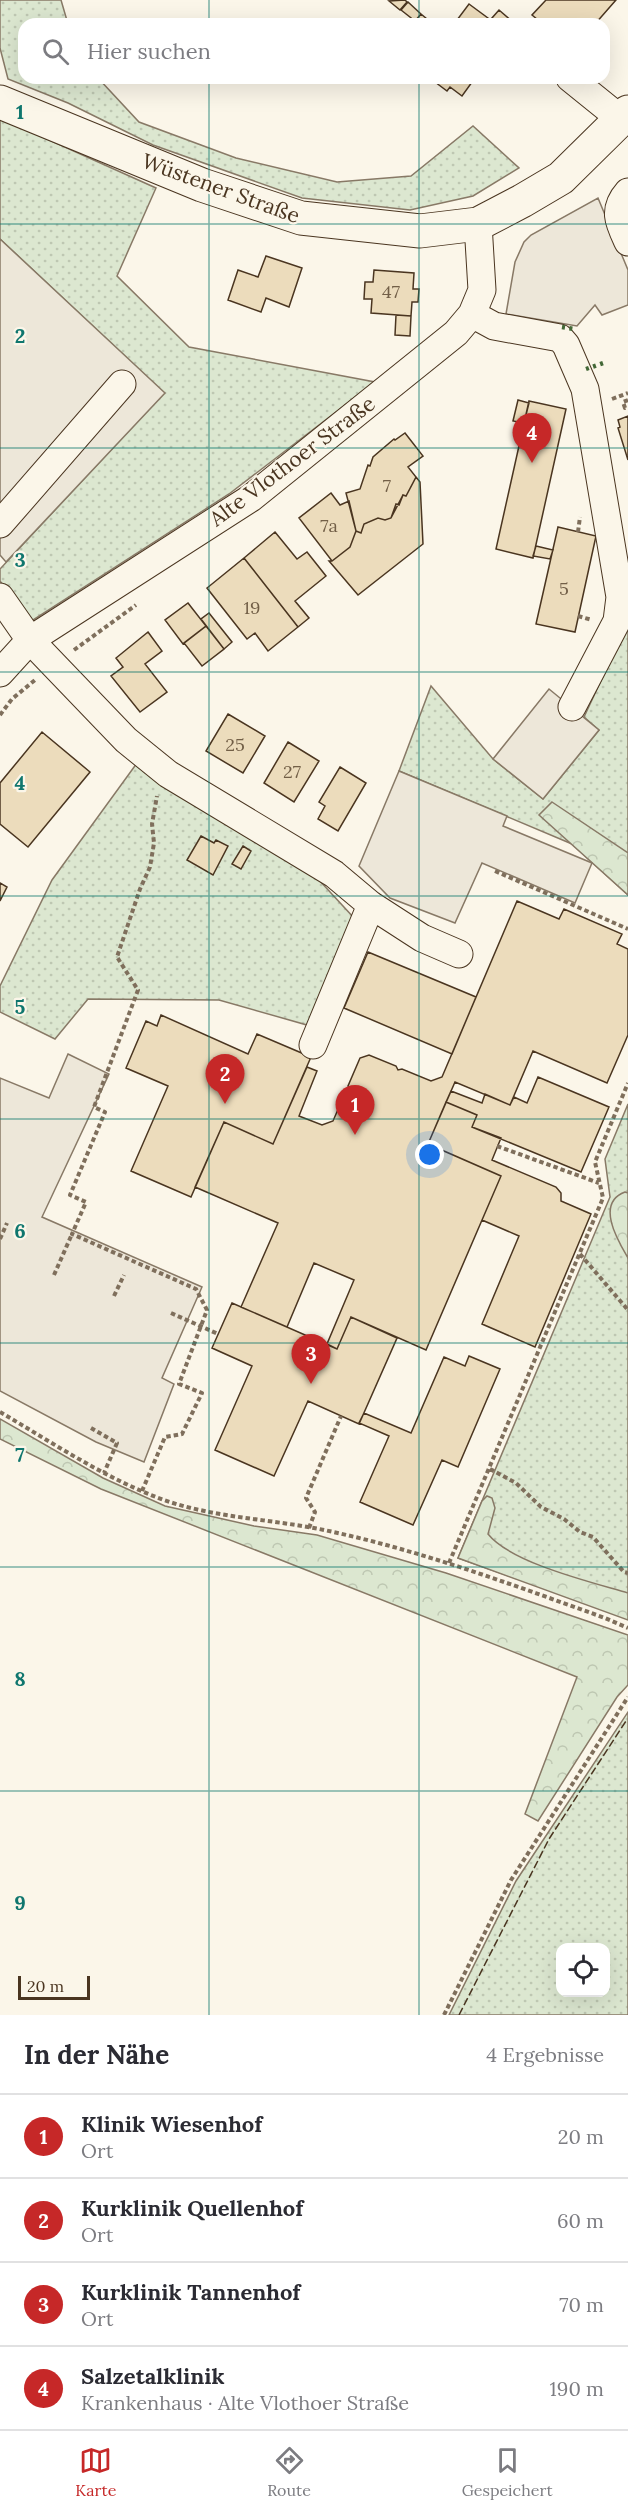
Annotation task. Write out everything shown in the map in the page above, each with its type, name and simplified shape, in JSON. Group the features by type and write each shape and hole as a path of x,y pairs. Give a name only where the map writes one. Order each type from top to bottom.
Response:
{"main road":[{"name":"Wüstener Straße","path":"0,102 202,185 301,218 420,231 478,224 561,178 625,116"}],"street":[{"path":"579,84 625,116"},
{"path":"628,192 619,204 616,215 628,243"},
{"name":"Alte Vlothoer Straße","path":"0,673 30,640 251,498 456,333 472,314 482,290 478,224"},
{"path":"472,314 494,326 560,338 566,345 585,389 620,597 617,621 572,707"},
{"path":"0,524 122,384"},
{"path":"0,597 30,640 126,740 168,774 334,874 371,905 422,938 459,954"},
{"path":"313,1045 371,905"}],"path":[{"path":"628,400 623,402 625,408 628,407"},
{"path":"0,716 12,699 53,664 140,602"},
{"path":"54,1275 86,1203 70,1195 105,1112 94,1107 138,990 117,957 140,889 150,867 154,843 152,824 156,800 168,774"},
{"path":"495,871 628,929"},
{"path":"449,1563 603,1198 594,1162 628,1083"},
{"path":"497,1146 600,1183"},
{"path":"0,1239 7,1223"},
{"path":"72,1234 196,1289 207,1310 179,1384 201,1393 182,1434 165,1437 142,1491"},
{"path":"580,1253 628,1310"},
{"path":"114,1296 124,1275"},
{"path":"171,1313 218,1334"},
{"path":"0,1412 104,1473 166,1501 262,1522 309,1528 449,1563 628,1628"},
{"path":"309,1528 315,1512 306,1498 341,1416"},
{"path":"91,1428 117,1443 104,1473"},
{"path":"490,1469 516,1483 541,1507 564,1519 580,1532 593,1537 624,1572 628,1573"},
{"path":"444,2015 511,1880 628,1697"}],"green space":[{"path":"0,0 61,0 66,18 18,18 18,83 8,79 0,48"},
{"path":"20,84 104,84 139,122 236,158 337,182 411,176 473,126 519,168 473,196 410,210 302,198 153,145 68,103"},
{"path":"0,118 156,188 117,276 189,347 375,382 229,494 30,622 0,581 0,569 164,393 0,239"},
{"path":"628,623 628,895 572,844 399,771 431,686 493,759 543,799 599,730 584,717"},
{"path":"137,763 319,880 354,918 307,1025 219,1000 88,999 55,1039 0,1012 0,986 52,880"},
{"path":"552,802 628,853 628,895 539,815"},
{"path":"628,1104 628,1618 458,1558 610,1197 605,1159"},
{"path":"625,1192 628,1193 628,1258 615,1233 610,1213 611,1205 616,1197"},
{"path":"0,1419 103,1478 165,1506 254,1526 317,1535 446,1573 628,1635 628,1685 617,1697 538,1821 525,1814 577,1677 101,1489 0,1439"},
{"path":"487,1496 492,1498 495,1508 488,1534 499,1544 533,1563 628,1593 628,1620 458,1558 482,1501"},
{"path":"628,1712 628,2015 449,2015 516,1881"}],"shaded area":[{"path":"598,198 628,270 628,305 602,315 595,305 577,326 506,314 515,262 524,242 531,235"},
{"path":"0,239 165,393 6,562 0,555"},
{"path":"549,689 599,730 543,799 493,759"},
{"path":"399,771 507,816 503,826 592,863 575,903 482,863 455,923 390,898 359,866"},
{"path":"68,1054 109,1074 42,1217 202,1287 162,1378 174,1384 144,1462 96,1442 0,1391 0,1078 49,1098"}],"building":[{"path":"405,0 407,2 400,10 389,1"},
{"path":"546,0 616,0 600,18 536,18 532,15"},
{"path":"408,2 421,14 418,18 411,18 401,10"},
{"path":"469,4 488,18 458,18"},
{"path":"499,10 508,18 492,18"},
{"path":"438,84 471,84 462,96 450,87 447,91"},
{"path":"266,256 302,268 289,307 266,298 261,312 228,300 238,270 258,277"},
{"path":"374,270 414,273 413,289 419,289 418,302 412,302 411,316 371,313 372,299 364,299 365,282 373,282"},
{"path":"396,315 411,316 410,336 395,335"},
{"path":"518,400 529,403 524,423 513,421"},
{"path":"529,401 566,409 533,558 496,549"},
{"path":"628,416 628,460 618,428 620,427 618,420"},
{"path":"405,433 423,456 408,467 416,477 391,518 385,520 378,518 364,524 361,533 356,531 346,493 360,489 373,457"},
{"path":"416,477 420,482 423,544 358,595 329,561 350,547 356,531 361,533 364,524 378,518 385,520 391,518 396,504 399,505 403,495 406,496"},
{"path":"331,493 340,505 349,501 356,531 350,547 332,561 299,518"},
{"path":"558,527 596,536 575,632 536,624"},
{"path":"275,532 297,559 307,552 326,576 295,601 309,618 298,627 244,558"},
{"path":"536,546 553,550 550,559 533,556"},
{"path":"244,558 298,627 268,651 255,633 247,639 207,588"},
{"path":"188,603 206,626 183,644 165,620"},
{"path":"209,613 232,642 224,649 201,619"},
{"path":"206,626 224,649 202,666 184,643"},
{"path":"148,632 162,651 145,664 167,692 140,712 111,676 123,667 116,658"},
{"path":"228,714 265,736 243,773 206,751"},
{"path":"42,732 90,772 28,847 0,824 0,783"},
{"path":"288,742 319,761 294,802 264,783"},
{"path":"340,767 366,783 338,831 318,819 325,806 319,802"},
{"path":"201,836 214,843 216,840 228,846 213,875 187,860"},
{"path":"243,846 251,851 241,869 232,864"},
{"path":"0,883 7,887 0,901"},
{"path":"517,901 559,919 564,909 622,934 617,944 628,949 628,1035 607,1083 533,1051 510,1105 455,1082 428,1144 501,1176 426,1350 351,1317 337,1349 327,1344 354,1280 314,1263 287,1327 241,1307 278,1223 195,1187 224,1122 273,1144 307,1067 317,1071 299,1116 322,1125 333,1121 346,1091 350,1089 348,1086 360,1058 369,1055 396,1066 398,1070 402,1069 431,1081 442,1077"},
{"path":"368,952 476,997 452,1054 344,1008"},
{"path":"161,1015 248,1054 257,1034 311,1057 273,1144 224,1122 191,1197 131,1171 168,1086 126,1068 146,1021 157,1026"},
{"path":"538,1077 609,1107 581,1172 472,1127 477,1115 446,1102 451,1091 482,1103 485,1094 510,1105 514,1097 527,1103"},
{"path":"446,1102 477,1115 472,1127 501,1138 492,1160 556,1187 561,1193 561,1201 591,1214 535,1347 482,1324 519,1236 482,1220 501,1176 428,1144"},
{"path":"232,1303 337,1349 351,1317 397,1338 359,1424 308,1401 274,1476 215,1450 252,1366 212,1348"},
{"path":"469,1356 500,1369 458,1467 442,1460 413,1525 360,1502 389,1436 359,1423 364,1413 411,1433 444,1357 465,1366"}],"hedge":[{"path":"562,327 574,329"},
{"path":"586,369 603,363"}],"fence":[{"path":"459,2015 549,1839 628,1721"}],"place":[{"name":"Salzetalklinik","path":"532,463"},
{"name":"Kurklinik Quellenhof","path":"225,1104"},
{"name":"Klinik Wiesenhof","path":"355,1135"},
{"name":"Kurklinik Tannenhof","path":"311,1384"}]}
